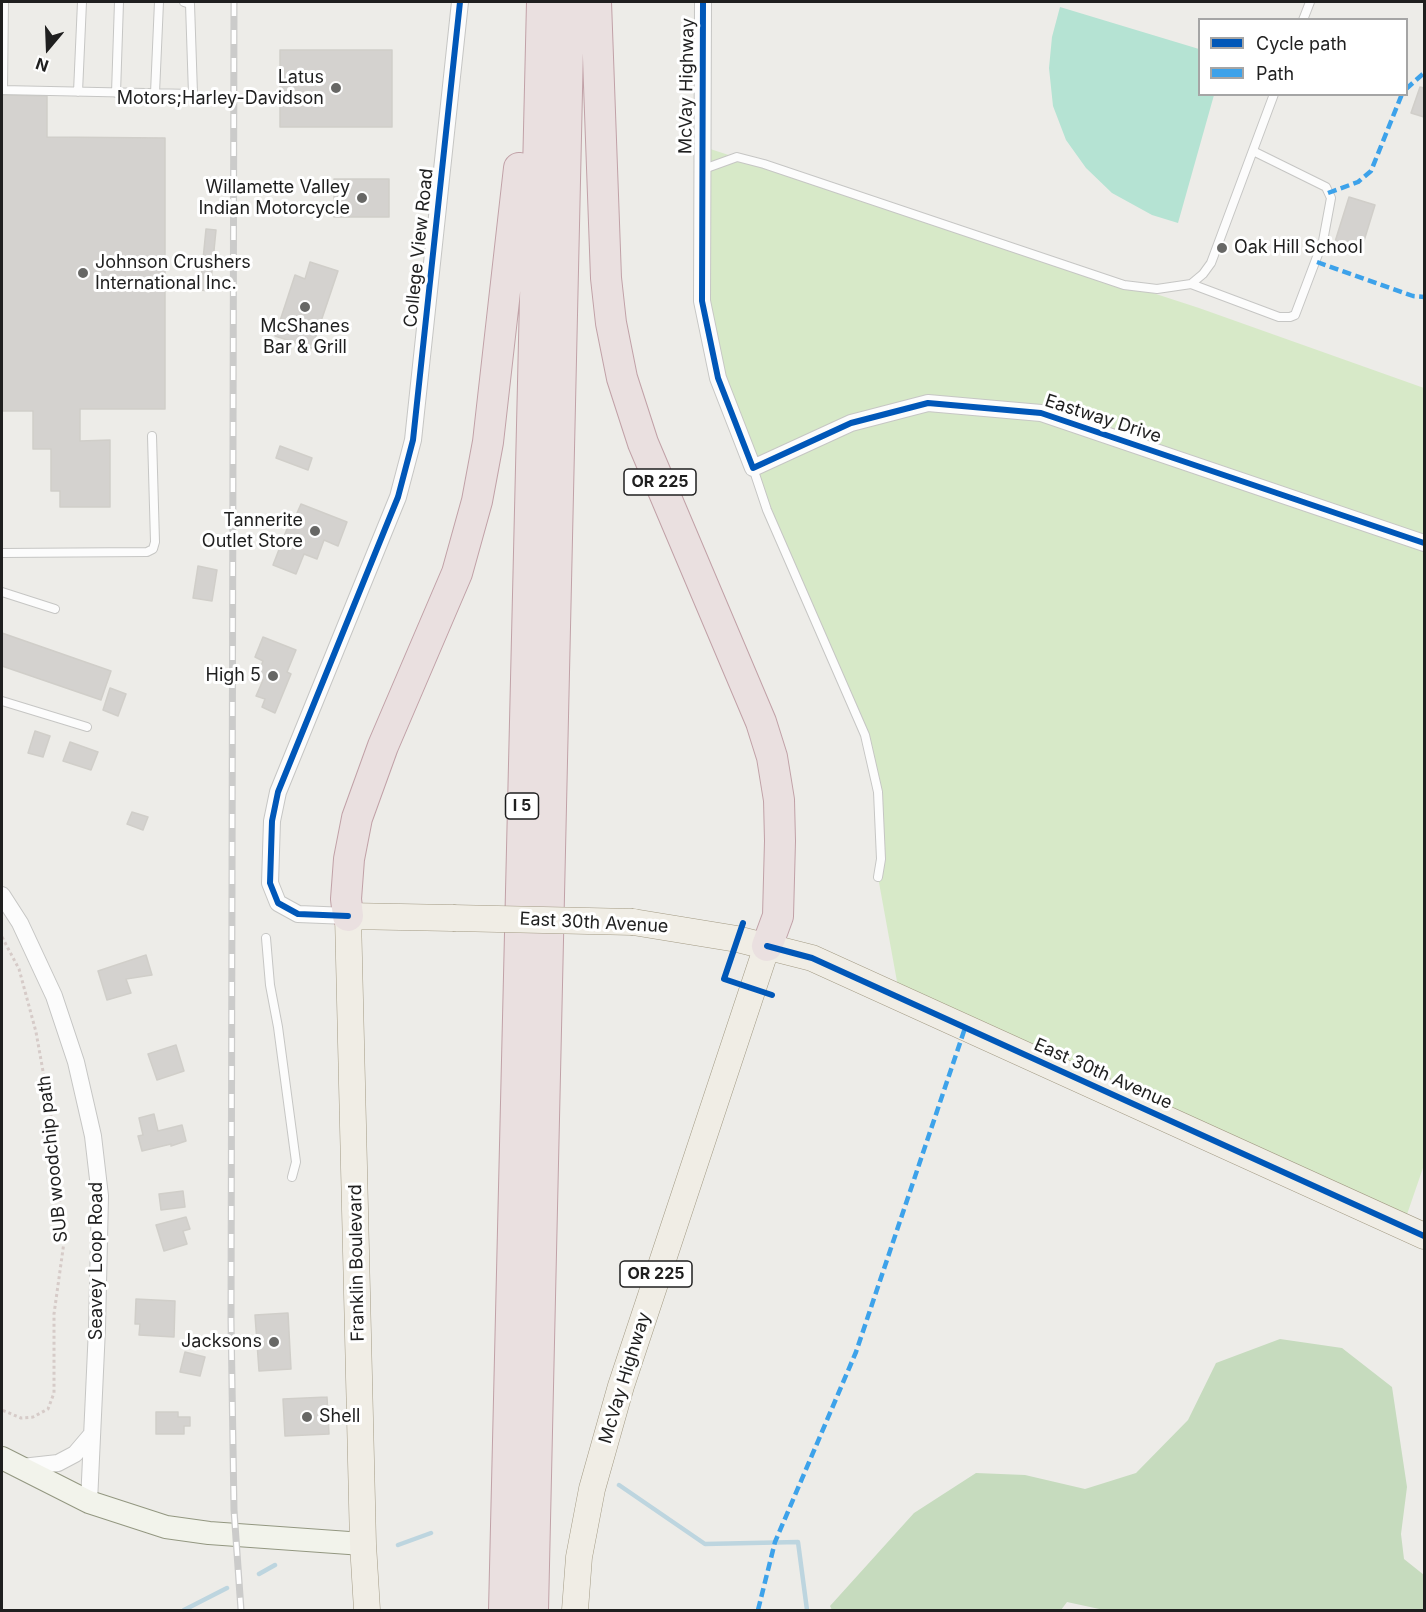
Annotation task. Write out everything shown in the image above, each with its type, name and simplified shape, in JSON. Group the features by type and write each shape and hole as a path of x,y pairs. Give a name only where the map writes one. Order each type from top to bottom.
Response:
{"highway":[{"path":"348,916 346,898 349,859 357,818 383,747 457,573 477,501 488,442 537,2"},
{"name":"I 5","path":"504,1611 542,2"},
{"name":"I 5","path":"533,1611 569,2"},
{"name":"OR 225","path":"596,2 606,278 611,323 622,378 643,443 761,722 772,757 780,800 778,916 768,946"}],"main road":[{"name":"East 30th Avenue","path":"348,916 633,922 688,929 812,958 1425,1236"},
{"name":"Franklin Boulevard","path":"348,916 363,1544 367,1611"},
{"name":"McVay Highway","path":"575,1611 579,1557 592,1489 621,1386 768,946"},
{"path":"10,1462 88,1502 166,1527 209,1533 363,1544"}],"street":[{"name":"College View Road","path":"348,916 298,914 278,903 270,883 272,821 278,792 398,497 413,440 460,2"},
{"name":"McVay Highway","path":"701,170 703,2"},
{"path":"701,170 702,301 718,378 753,468"},
{"name":"Eastway Drive","path":"753,468 851,423 928,403 1041,413 1425,543"},
{"name":"Seavey Loop Road","path":"2,895 21,923 54,996 76,1062 93,1136 100,1196 88,1502"},
{"path":"10,1462 58,1463 75,1454 92,1433"}],"lane":[{"path":"4,2 2,90 193,94 190,4 184,2"},
{"path":"78,92 82,2"},
{"path":"116,93 120,2"},
{"path":"155,93 159,2"},
{"path":"1304,18 1310,2"},
{"path":"1191,284 1211,263 1273,96"},
{"path":"701,170 737,157 764,164 1124,285 1157,289 1191,284 1279,317 1290,317 1295,315 1323,241 1331,198 1326,187 1253,151"},
{"path":"2,553 147,552 153,549 155,542 152,436"},
{"path":"753,468 766,510 865,735 878,792 881,859 878,877"},
{"path":"2,592 55,609"},
{"path":"2,701 87,727"},
{"path":"266,938 270,985 278,1027 296,1162 292,1177"}],"green space":[{"path":"1060,7 1198,49 1198,96 1214,96 1178,223 1152,215 1112,193 1086,168 1066,140 1053,106 1049,68 1052,37"},
{"path":"701,146 1199,308 1424,388 1424,1165 1403,1226 900,998 878,877 878,792 865,735 767,510 711,345"},
{"path":"1280,1339 1342,1348 1392,1387 1407,1487 1401,1534 1404,1559 1424,1575 1424,1610 1104,1610 1067,1602 1061,1610 832,1610 830,1606 914,1513 976,1473 1025,1475 1085,1489 1136,1473 1188,1420 1216,1363"}],"building":[{"name":"Latus Motors;Harley-Davidson","path":"280,50 392,50 392,127 280,127"},
{"path":"1420,87 1424,88 1424,117 1411,113"},
{"name":"Johnson Crushers International Inc.","path":"2,95 47,96 47,137 165,138 165,409 80,409 80,441 110,440 110,507 60,507 60,491 51,491 51,449 33,449 33,411 2,411"},
{"name":"Willamette Valley Indian Motorcycle","path":"334,179 389,179 389,217 334,217"},
{"path":"1349,197 1375,205 1360,254 1334,245"},
{"path":"206,229 216,230 210,291 200,290"},
{"name":"McShanes Bar & Grill","path":"310,262 338,271 312,348 275,336 295,275 305,279"},
{"path":"280,446 312,458 308,470 276,458"},
{"name":"Tannerite Outlet Store","path":"301,504 347,522 338,546 324,540 317,559 304,554 296,574 273,565 290,521 293,522"},
{"path":"198,566 217,570 212,601 193,598"},
{"path":"2,633 111,671 101,700 2,666"},
{"name":"High 5","path":"263,637 296,650 287,672 291,674 275,713 262,707 265,699 256,696 263,680 256,678 263,661 255,657"},
{"path":"110,688 126,694 118,716 103,710"},
{"path":"35,731 50,736 43,757 28,753"},
{"path":"70,742 98,752 91,770 63,761"},
{"path":"132,812 148,817 143,830 127,824"},
{"path":"146,955 152,975 126,979 131,993 107,1000 98,971"},
{"path":"176,1045 184,1071 157,1080 148,1054"},
{"path":"154,1114 158,1131 182,1125 186,1141 142,1151 138,1136 143,1135 139,1118"},
{"path":"183,1191 185,1207 161,1210 159,1194"},
{"path":"186,1217 190,1229 183,1231 187,1244 164,1251 156,1225"},
{"path":"136,1299 175,1301 174,1337 139,1335 140,1324 135,1324"},
{"path":"288,1313 291,1369 259,1371 255,1315"},
{"path":"185,1352 205,1357 200,1376 180,1372"},
{"path":"327,1397 329,1434 285,1436 283,1399"},
{"path":"156,1412 178,1412 178,1417 190,1417 190,1426 184,1426 184,1434 156,1434"}],"waterway":[{"path":"619,1485 705,1544 798,1542 807,1610"},
{"path":"398,1545 431,1533"},
{"path":"259,1574 275,1565"},
{"path":"184,1610 227,1588"}],"railway":[{"path":"234,2 231,1320 234,1510 241,1610"}],"marked path":[{"path":"1408,87 1424,73"},
{"path":"1328,193 1358,182 1371,171 1401,96"},
{"path":"1317,262 1413,296 1424,297"},
{"path":"758,1610 775,1542 856,1352 965,1028"}],"cycle path":[{"path":"348,916 298,914 278,903 270,883 272,821 278,792 398,497 413,440 460,2"},
{"path":"703,2 702,301 718,378 753,468 851,423 928,403 1041,413 1424,543"},
{"path":"743,923 724,979 772,995"},
{"path":"767,946 812,958 1424,1236"}],"place":[{"name":"Latus Motors;Harley-Davidson","path":"336,88"},
{"name":"Willamette Valley Indian Motorcycle","path":"362,198"},
{"name":"Oak Hill School","path":"1222,248"},
{"name":"Johnson Crushers International Inc.","path":"83,273"},
{"name":"McShanes Bar & Grill","path":"305,307"},
{"name":"Tannerite Outlet Store","path":"315,531"},
{"name":"High 5","path":"273,676"},
{"name":"Jacksons","path":"274,1342"},
{"name":"Shell","path":"307,1417"}]}
